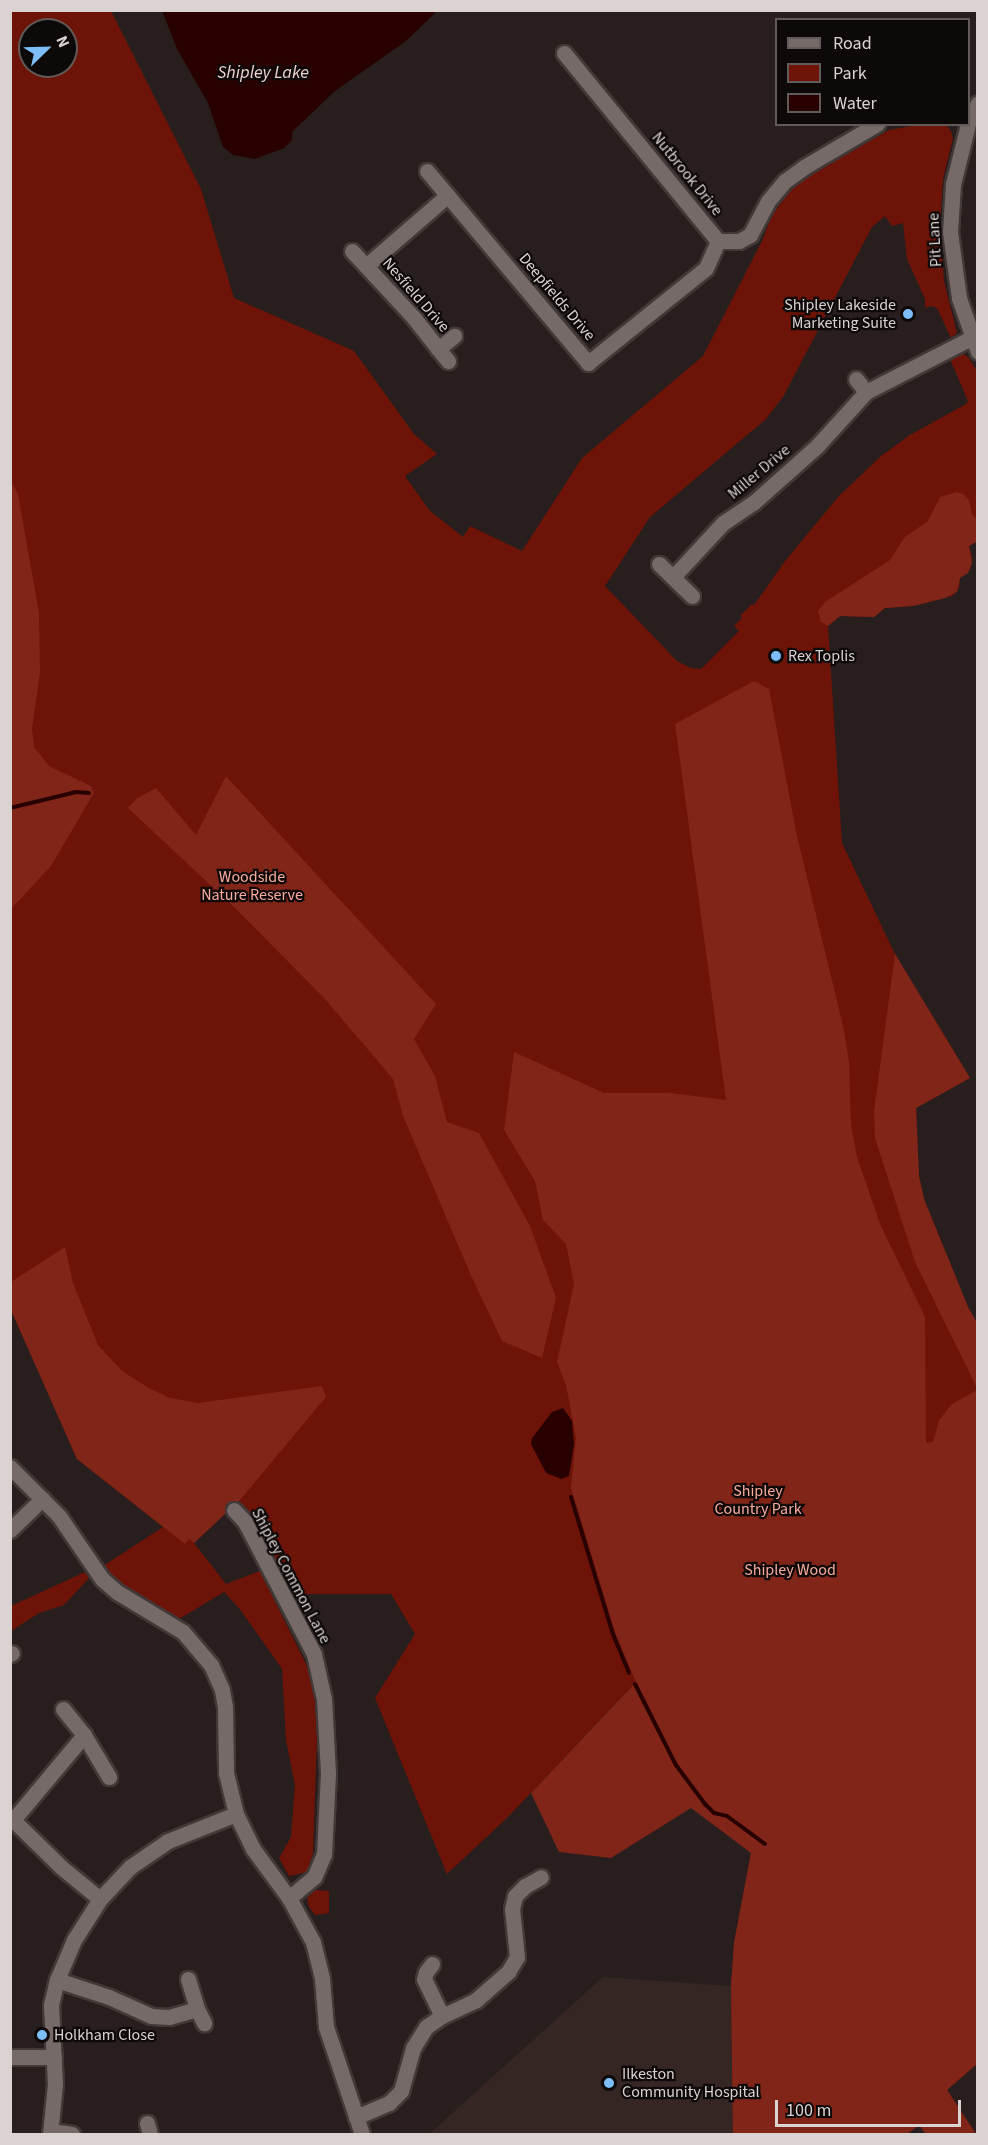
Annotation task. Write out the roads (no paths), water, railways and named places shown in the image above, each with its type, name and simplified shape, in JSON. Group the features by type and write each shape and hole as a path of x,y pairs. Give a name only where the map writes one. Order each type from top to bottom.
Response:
{"street":[{"name":"Nutbrook Drive","path":"564,53 718,241 739,241 750,235 768,201 786,181 804,167 874,126"},
{"name":"Pit Lane","path":"970,119 978,103"},
{"name":"Pit Lane","path":"968,126 953,184 950,232 959,298 974,345"},
{"name":"Deepfields Drive","path":"427,171 588,363 706,268 718,241"},
{"name":"Nesfield Drive","path":"366,266 448,195"},
{"name":"Nesfield Drive","path":"352,251 443,355 454,336"},
{"name":"Miller Drive","path":"673,578 723,523 753,502 817,446 866,392 974,345"},
{"path":"856,379 866,392"},
{"path":"659,564 692,596"},
{"path":"10,1467 59,1516 102,1579 117,1592 183,1632 211,1665 222,1690 225,1707 226,1773 236,1814 253,1850 288,1898 313,1942 322,1979 326,2027 362,2134"},
{"path":"10,1530 42,1499"},
{"name":"Shipley Common Lane","path":"234,1510 245,1522 314,1654 324,1699 328,1773 324,1854 314,1877 288,1898"},
{"path":"63,1709 84,1735 109,1778"},
{"path":"84,1735 12,1818 62,1867 100,1899"},
{"path":"72,2134 51,2133 55,2105 51,2005 57,1980 74,1940 100,1899 130,1867 154,1849 184,1834 236,1814"},
{"path":"356,2117 388,2103 397,2096 404,2085 416,2041 426,2027 442,2016 476,2000 508,1972 514,1964 517,1944 512,1909 514,1886 541,1877"},
{"path":"432,1964 424,1979 442,2016"},
{"path":"188,1979 196,2009 204,2023"},
{"path":"57,1980 109,1997 151,2016 169,2017 196,2009"},
{"path":"10,2057 54,2057"}],"water":[{"name":"Shipley Lake","path":"162,10 437,11 406,41 335,91 292,132 292,140 284,148 255,159 233,155 223,147 208,103 177,49"},
{"path":"563,1408 572,1421 574,1444 569,1476 561,1479 546,1473 531,1444 532,1438 552,1412"}],"waterway":[{"path":"10,808 76,792 89,793"},
{"path":"571,1497 613,1634 629,1673"},
{"path":"635,1684 676,1765 705,1804 714,1813 727,1816 765,1844"}],"place":[{"name":"Shipley Lakeside Marketing Suite","path":"908,314"},
{"name":"Rex Toplis","path":"776,656"},
{"name":"Holkham Close","path":"42,2035"},
{"name":"Ilkeston Community Hospital","path":"609,2083"}],"park label":[{"name":"Woodside Nature Reserve","path":"252,886"},
{"name":"Shipley Country Park","path":"758,1500"},
{"name":"Shipley Wood","path":"790,1570"}]}
